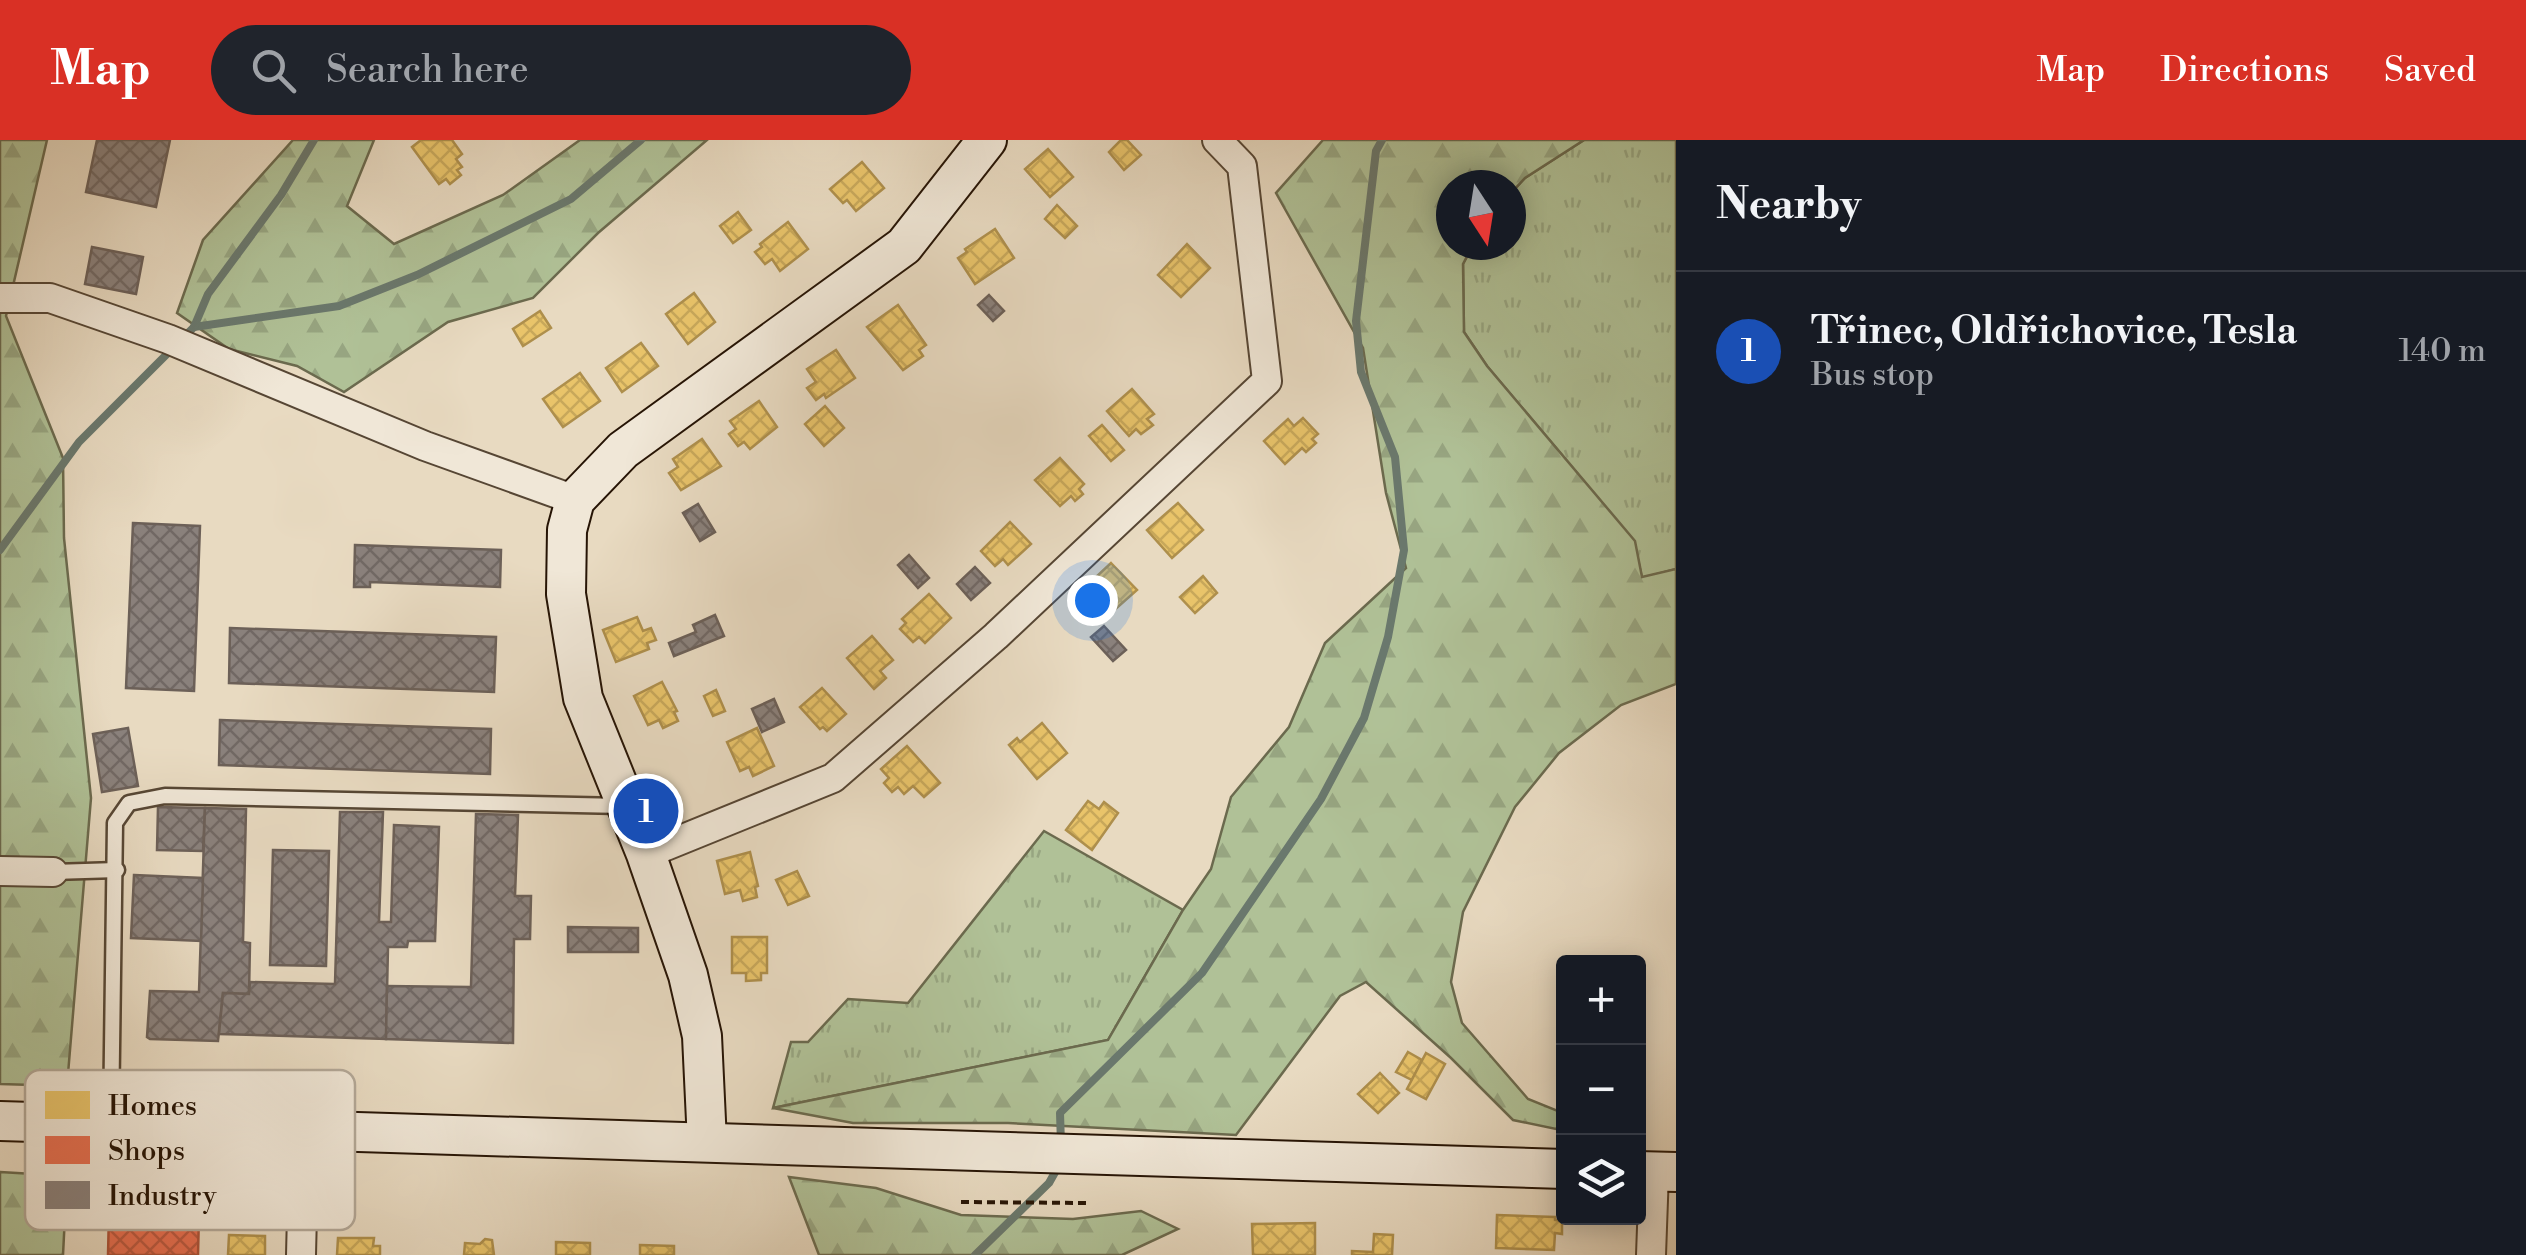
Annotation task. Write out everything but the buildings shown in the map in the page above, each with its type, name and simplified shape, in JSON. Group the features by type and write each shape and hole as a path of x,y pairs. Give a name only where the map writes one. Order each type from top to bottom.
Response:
{"main road":[{"path":"707,1142 702,1036 688,975 628,806 583,698 566,594 567,530 575,500 624,450 904,246 988,140"},
{"path":"355,1132 1556,1170"}],"street":[{"path":"646,854 833,778 996,636 1266,381 1242,166 1218,140"},
{"path":"0,298 50,298 168,339 426,446 575,500"},
{"path":"0,872 53,872"},
{"path":"1650,1255 1656,1172"},
{"path":"301,1255 302,1230"}],"lane":[{"path":"112,1070 115,823 130,803 165,796 628,806"},
{"path":"53,872 117,870"}],"path":[{"path":"962,1202 1086,1204"}],"green space":[{"path":"0,140 47,140 6,316 63,458 64,538 91,798 68,1070 25,1070 25,1085 0,1084"},
{"path":"293,140 374,140 347,206 394,244 503,195 580,140 707,140 598,233 533,298 448,322 344,392 297,366 229,349 177,313 203,240"},
{"path":"1323,140 1584,140 1526,177 1526,170 1436,170 1436,260 1465,260 1464,332 1487,366 1635,541 1642,577 1676,569 1676,684 1621,705 1559,753 1515,807 1463,912 1451,982 1462,1023 1528,1099 1556,1110 1556,1129 1513,1120 1366,982 1340,996 1236,1135 1008,1123 853,1123 773,1108 1108,1040 1211,869 1231,797 1289,727 1325,643 1406,568 1386,493 1363,348 1276,193"},
{"path":"1584,140 1676,140 1676,569 1642,578 1634,541 1487,366 1464,332 1465,260 1526,260 1526,177"},
{"path":"1044,831 1183,910 1108,1040 773,1108 791,1042 808,1042 848,999 908,1003"},
{"path":"0,1172 25,1173 25,1230 64,1230 63,1255 0,1255"},
{"path":"789,1177 876,1188 961,1215 1073,1219 1141,1211 1178,1229 1122,1255 819,1255"}],"waterway":[{"path":"182,339 194,327 208,294 281,195 314,140"},
{"path":"194,327 339,306 417,275 571,199 641,140"},
{"path":"1061,1144 1060,1113 1202,973 1321,799 1364,718 1388,637 1404,550 1395,457 1361,372 1356,321 1376,151 1382,140"},
{"path":"0,550 79,442 172,349"},
{"path":"975,1255 1049,1183 1058,1167"}],"place":[{"name":"Třinec, Oldřichovice, Tesla","path":"646,811"}]}
